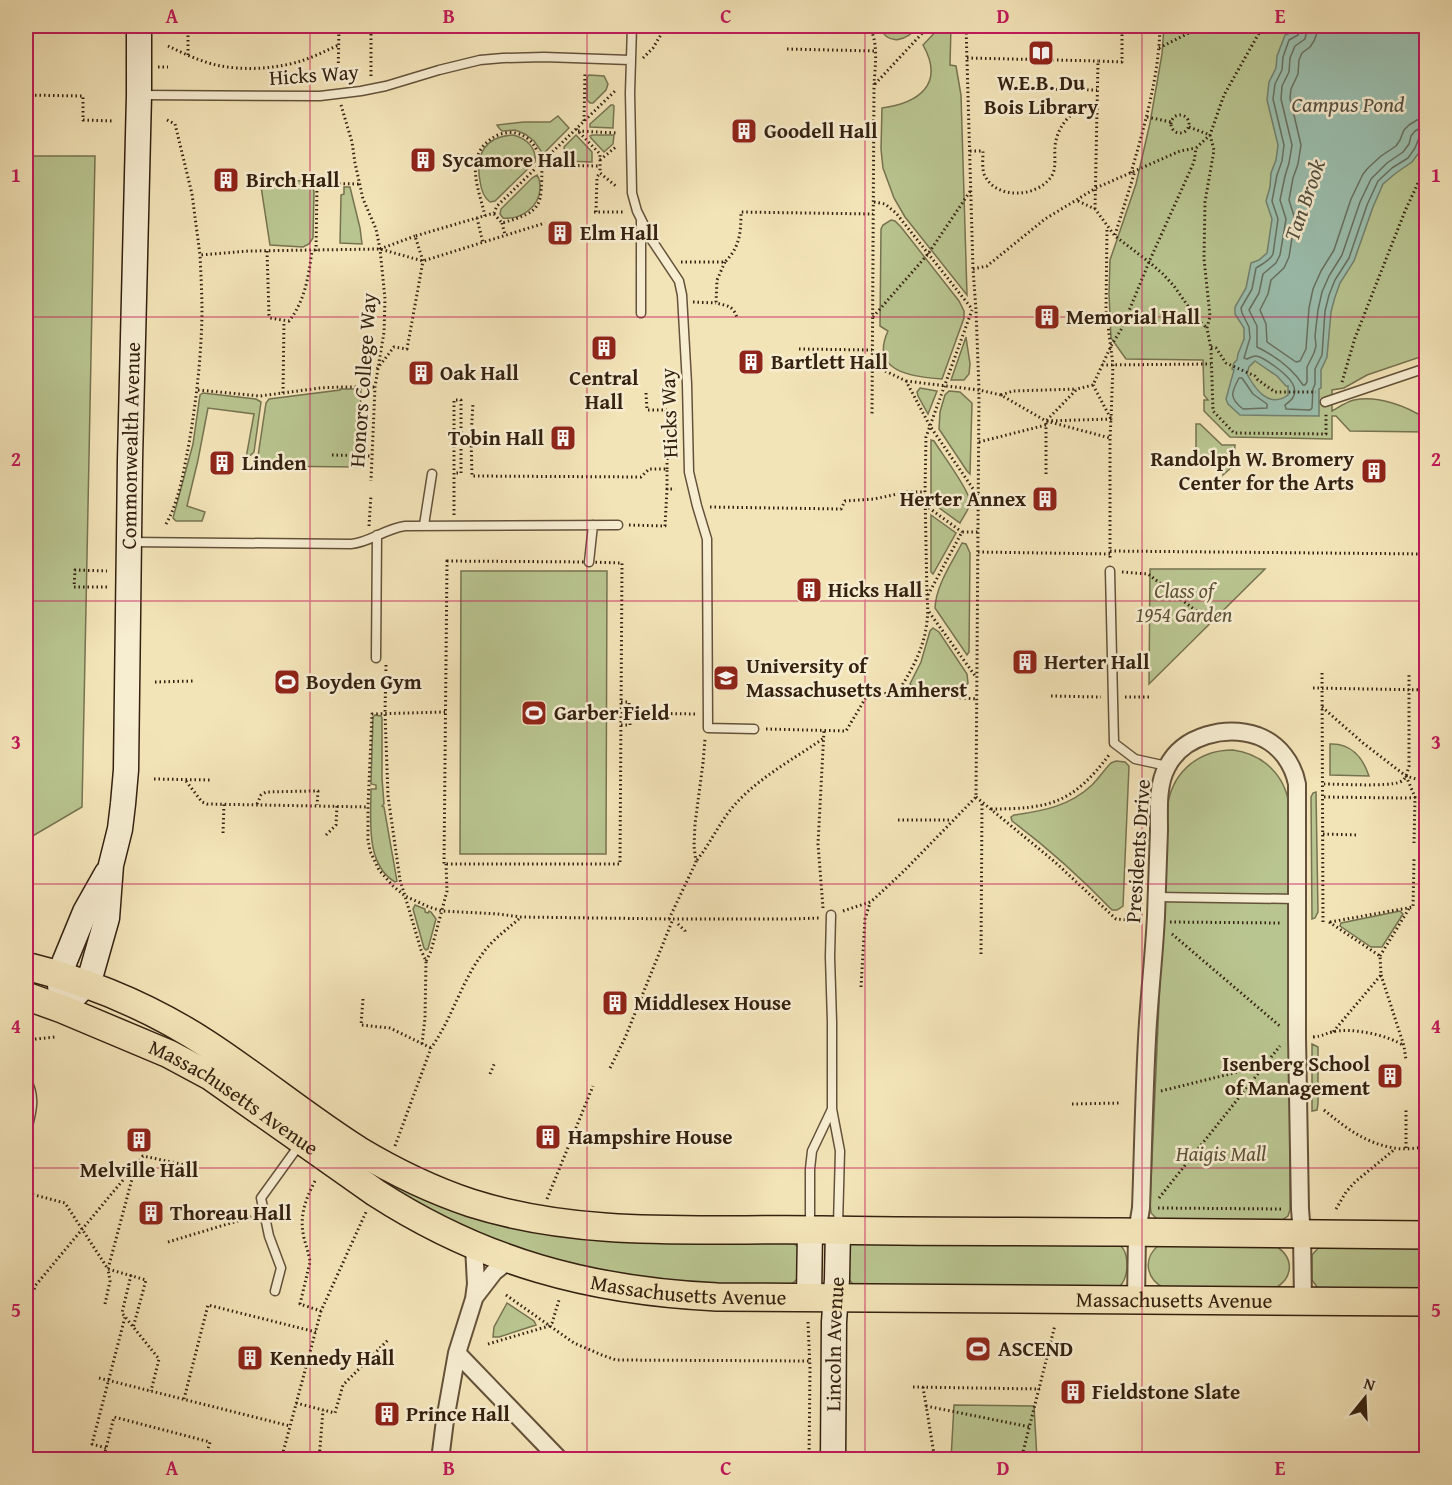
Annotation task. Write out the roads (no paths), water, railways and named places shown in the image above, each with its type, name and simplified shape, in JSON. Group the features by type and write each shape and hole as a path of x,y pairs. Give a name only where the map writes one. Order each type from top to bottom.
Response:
{"main road":[{"name":"Commonwealth Avenue","path":"62,1009 86,984 107,918 111,865 120,829 126,770 139,26"},
{"name":"Commonwealth Avenue","path":"62,1009 59,975 85,912 111,865"},
{"name":"Massachusetts Avenue","path":"26,966 86,984 133,1004 192,1035 362,1152 410,1178 468,1202 538,1219 573,1225 700,1230 1426,1235"},
{"name":"Massachusetts Avenue","path":"26,996 169,1054 210,1076 360,1182 400,1208 444,1232 509,1260 593,1282 643,1291 818,1305 1136,1300 1426,1302"},
{"name":"Lincoln Avenue","path":"810,1230 818,1305 834,1322 833,1460"},
{"name":"Lincoln Avenue","path":"818,1305 837,1279 838,1230"}],"street":[{"name":"Presidents Drive","path":"1136,1300 1137,1232 1141,1208 1147,1039 1162,779 1167,766 1187,743 1204,735 1225,732 1261,737 1288,760 1294,771 1296,784 1303,1301"},
{"path":"440,1460 457,1353 474,1299 476,1284 474,1246"},
{"path":"474,1299 494,1272 509,1260"},
{"path":"457,1353 560,1460"}],"lane":[{"name":"Hicks Way","path":"632,26 634,62 631,185 634,201 651,239 682,288 688,459 697,506 707,539 708,729 754,729"},
{"name":"Hicks Way","path":"139,95 320,96 378,88 461,64 492,59 544,57 634,62"},
{"path":"640,218 641,313"},
{"path":"1326,402 1426,368"},
{"path":"424,525 432,474"},
{"path":"129,542 351,544 360,543 393,528 424,525 620,525"},
{"path":"589,562 593,525"},
{"path":"376,658 377,535"},
{"path":"1110,571 1114,743 1135,759 1167,766"},
{"path":"1156,897 1297,899"},
{"path":"831,915 832,1109 840,1150 838,1230"},
{"path":"26,1079 33,1102 26,1134"},
{"path":"810,1230 812,1151 832,1109"},
{"path":"276,1291 281,1268 269,1236 261,1198 302,1141"}],"water":[{"name":"Campus Pond","path":"1296,26 1426,26 1426,134 1421,150 1412,162 1383,184 1354,261 1340,283 1331,312 1327,357 1321,370 1319,416 1240,415 1226,399 1234,370 1232,369 1244,339 1244,328 1235,314 1235,307 1246,288 1251,263 1267,253 1272,219 1266,201 1278,145 1267,100 1269,82 1276,68 1277,56 1285,35 1293,32","holes":["1255,361 1288,386 1288,395 1275,400 1258,391 1247,374 1249,367"]}],"place":[{"name":"W.E.B. Du Bois Library","path":"1041,53"},
{"name":"Goodell Hall","path":"744,131"},
{"name":"Sycamore Hall","path":"423,160"},
{"name":"Birch Hall","path":"226,180"},
{"name":"Elm Hall","path":"560,233"},
{"name":"Memorial Hall","path":"1047,317"},
{"name":"Central Hall","path":"604,348"},
{"name":"Bartlett Hall","path":"751,362"},
{"name":"Oak Hall","path":"421,373"},
{"name":"Tobin Hall","path":"563,438"},
{"name":"Linden","path":"222,463"},
{"name":"Randolph W. Bromery Center for the Arts","path":"1374,471"},
{"name":"Herter Annex","path":"1045,499"},
{"name":"Hicks Hall","path":"809,590"},
{"name":"Herter Hall","path":"1025,662"},
{"name":"University of Massachusetts Amherst","path":"726,678"},
{"name":"Boyden Gym","path":"287,682"},
{"name":"Garber Field","path":"534,713"},
{"name":"Middlesex House","path":"615,1003"},
{"name":"Isenberg School of Management","path":"1390,1076"},
{"name":"Hampshire House","path":"548,1137"},
{"name":"Melville Hall","path":"139,1140"},
{"name":"Thoreau Hall","path":"151,1213"},
{"name":"ASCEND","path":"978,1349"},
{"name":"Kennedy Hall","path":"250,1358"},
{"name":"Fieldstone Slate","path":"1073,1392"},
{"name":"Prince Hall","path":"387,1414"}],"water label":[{"name":"Tan Brook","path":"1304,200"}],"park label":[{"name":"Class of 1954 Garden","path":"1184,603"},
{"name":"Haigis Mall","path":"1221,1154"}]}
